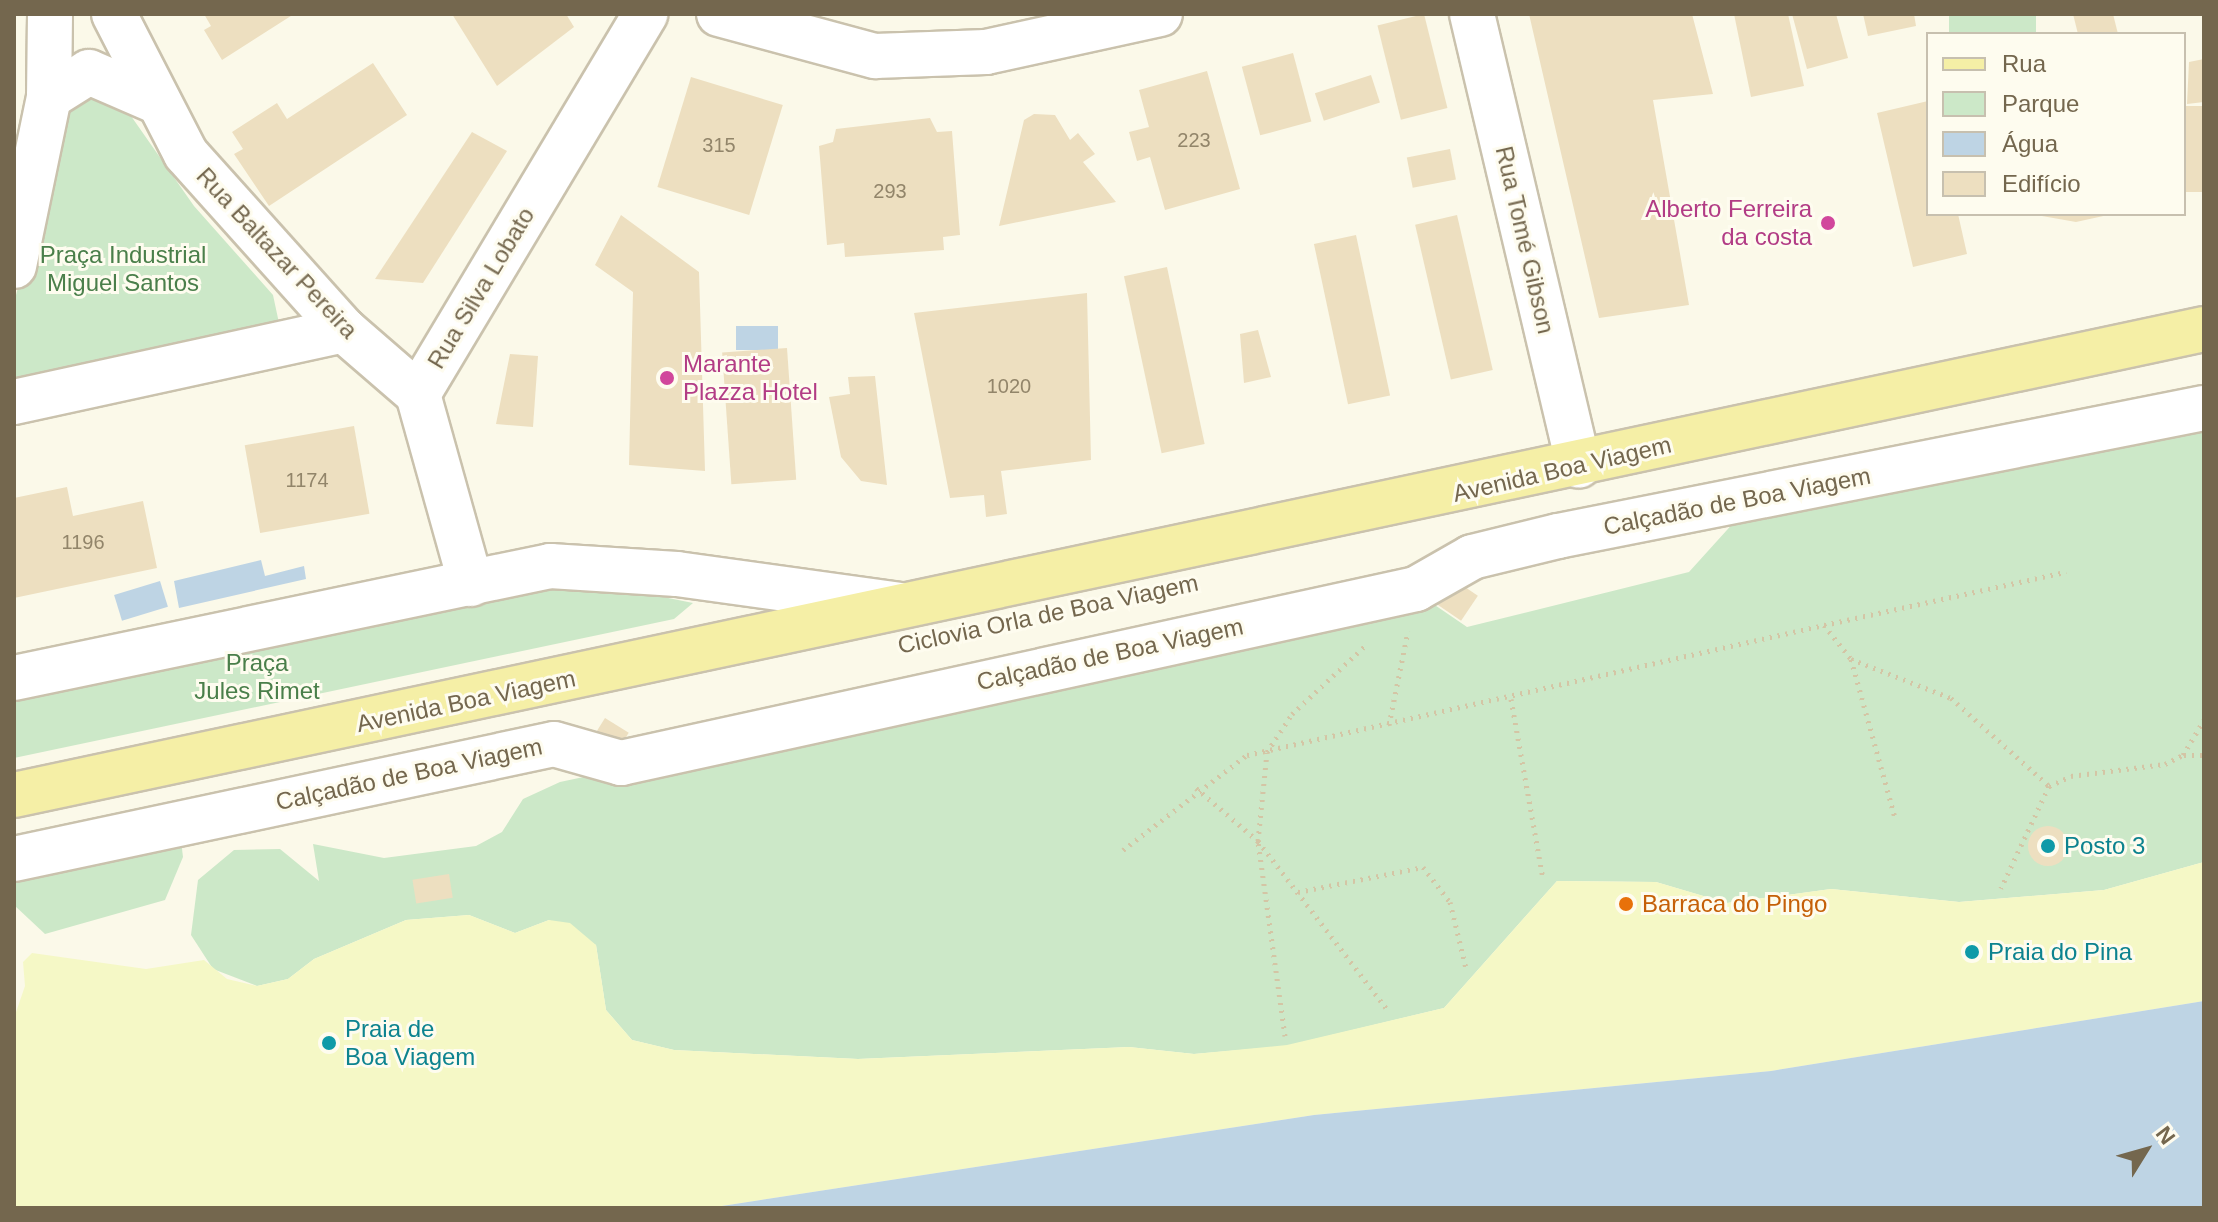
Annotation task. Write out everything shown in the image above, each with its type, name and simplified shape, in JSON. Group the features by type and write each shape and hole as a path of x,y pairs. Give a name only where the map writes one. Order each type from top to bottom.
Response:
{"main road":[{"name":"Avenida Boa Viagem","path":"14,795 919,608 2204,329"}],"street":[{"path":"14,266 49,97 50,14"},
{"name":"Rua Baltazar Pereira","path":"114,14 151,99 186,154 344,330 418,394"},
{"name":"Rua Silva Lobato","path":"471,584 418,394 645,14"},
{"path":"719,14 875,56 986,52 1160,14"},
{"name":"Rua Tomé Gibson","path":"1472,14 1579,465"},
{"path":"49,97 89,72 151,99"},
{"path":"14,402 344,330"},
{"name":"Calçadão de Boa Viagem","path":"14,859 554,744 621,763 1416,589 1472,557 1558,536 2204,408"},
{"name":"Avenida Boa Viagem","path":"14,678 550,566 601,567 919,608"}],"path":[{"path":"1123,850 1231,761 2066,572"},
{"path":"1389,725 1416,589"},
{"path":"1285,1036 1258,841 1267,752 1292,714 1416,589"},
{"path":"1824,625 1851,659 1895,818"},
{"path":"1851,659 1951,698 2049,786"},
{"path":"1511,699 1543,879"},
{"path":"2183,755 2204,720"},
{"path":"2049,786 2183,755 2204,755"},
{"path":"2001,888 2049,786"},
{"path":"1196,788 1258,841 1387,1009"},
{"path":"1298,892 1423,867 1450,902 1466,968"}],"green space":[{"path":"1949,14 2036,14 2036,32 1949,32"},
{"name":"Praça Industrial Miguel Santos","path":"76,93 124,106 194,206 273,295 279,323 14,384 14,303 63,111"},
{"path":"2204,429 2204,862 2104,890 1959,902 1831,889 1727,903 1656,882 1557,881 1444,1008 1286,1046 1194,1054 1129,1047 858,1059 674,1050 632,1040 606,1010 596,945 549,920 515,933 469,915 406,920 314,959 288,979 257,986 213,969 191,935 198,880 234,850 280,849 319,881 313,844 384,858 476,846 502,832 523,799 560,782 1426,599 1467,627 1689,572 1736,520"},
{"name":"Praça Jules Rimet","path":"589,582 693,603 674,619 14,758 14,697"},
{"path":"180,832 183,857 165,900 45,934 14,905 14,877"}],"sand":[{"name":"Praia de Boa Viagem","path":"2204,862 2204,1001 1771,1071 1314,1115 709,1208 14,1208 14,1018 25,986 23,962 32,953 146,969 204,960 227,979 257,986 288,979 314,959 406,920 469,915 515,933 549,920 570,923 596,945 606,1010 632,1040 674,1050 858,1059 1129,1047 1194,1054 1287,1045 1444,1008 1557,881 1656,882 1727,903 1831,889 1959,902 2104,890"}],"water":[{"path":"736,326 778,326 778,350 736,350"},
{"path":"261,560 265,576 304,566 306,579 179,608 174,581"},
{"path":"160,581 168,607 122,621 114,595"},
{"path":"2204,1001 2204,1208 709,1208 1314,1115 1771,1071"}],"building":[{"path":"204,14 294,14 222,60 204,30 211,26"},
{"path":"452,14 566,14 574,27 497,86"},
{"path":"1424,14 1447,108 1401,120 1377,26"},
{"path":"1529,14 1692,14 1713,94 1653,100 1689,305 1599,318"},
{"path":"1734,14 1788,14 1804,86 1751,97"},
{"path":"1792,14 1836,14 1848,58 1807,69"},
{"path":"1863,14 1914,14 1916,26 1868,36"},
{"path":"2073,14 2113,14 2118,32 2078,32"},
{"path":"1293,53 1311,122 1260,135 1242,67"},
{"path":"2204,59 2204,102 2187,104 2189,62"},
{"path":"373,63 407,115 269,206 234,154 243,149 232,132 277,103 287,119"},
{"path":"1207,71 1240,189 1165,210 1150,157 1137,161 1129,132 1149,127 1139,90"},
{"path":"1371,75 1380,103 1324,121 1315,93"},
{"path":"691,77 783,105 749,215 657,187"},
{"path":"1926,101 1926,216 1958,216 1967,254 1913,267 1877,113"},
{"path":"2186,106 2204,106 2204,192 2186,192"},
{"path":"1034,114 1055,115 1070,140 1078,133 1095,154 1083,162 1116,202 999,226 1024,120"},
{"path":"930,118 937,132 952,131 960,235 943,237 944,250 845,257 844,243 827,245 819,146 833,142 836,129"},
{"path":"472,132 507,151 423,283 375,279"},
{"path":"1450,149 1456,179 1413,188 1407,157"},
{"name":"Marante Plazza Hotel","path":"621,215 699,272 705,471 629,465 633,292 595,265"},
{"path":"1457,215 1493,370 1451,380 1415,225"},
{"path":"2042,216 2103,216 2076,222"},
{"path":"1356,235 1390,395 1348,404 1314,244"},
{"path":"1167,267 1205,444 1162,453 1124,276"},
{"path":"1087,293 1091,460 1001,471 1007,514 986,517 984,495 950,498 914,313"},
{"path":"1258,330 1271,377 1244,383 1240,334"},
{"path":"787,348 796,480 731,484 722,353"},
{"path":"510,354 538,356 533,427 496,424"},
{"path":"875,376 887,485 861,481 841,457 829,397 850,394 848,377"},
{"path":"354,426 369,514 260,533 245,445"},
{"path":"67,487 73,516 143,501 157,568 14,598 14,498"},
{"path":"1453,579 1478,596 1461,621 1436,604"},
{"path":"605,718 629,733 614,756 591,741"},
{"name":"Posto 3","path":"2048,826 2062,832 2068,846 2062,860 2048,866 2034,860 2028,846 2034,832"},
{"path":"449,874 453,898 416,903 412,880"}],"place":[{"name":"Alberto Ferreira da costa","path":"1828,223"},
{"name":"Marante Plazza Hotel","path":"667,378"},
{"name":"Posto 3","path":"2048,846"},
{"name":"Barraca do Pingo","path":"1626,904"},
{"name":"Praia do Pina","path":"1972,952"},
{"name":"Praia de Boa Viagem","path":"329,1043"}]}
